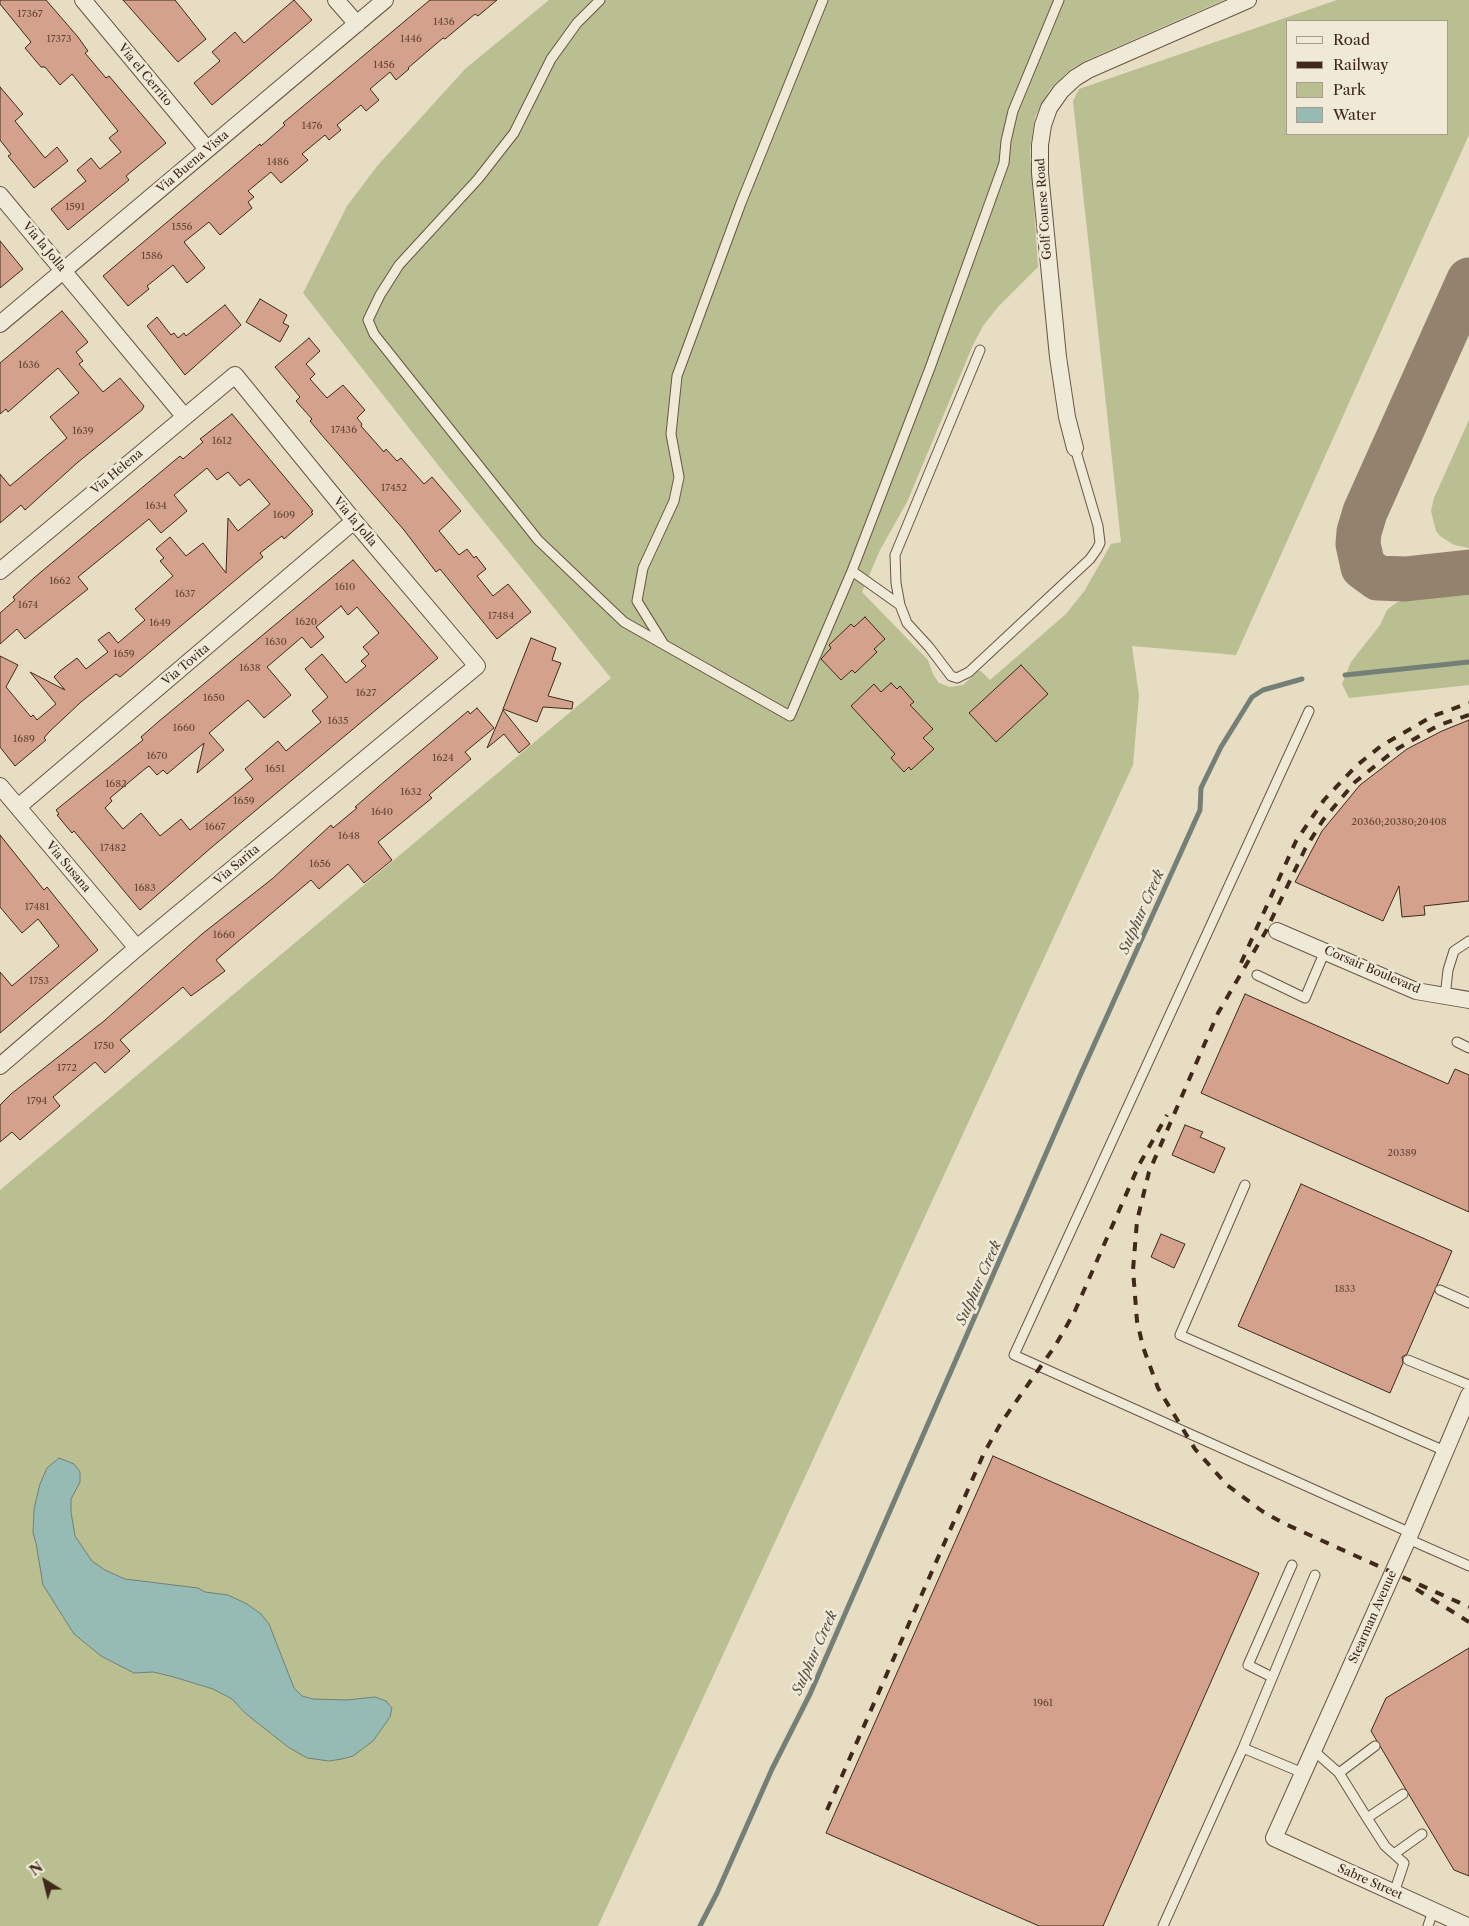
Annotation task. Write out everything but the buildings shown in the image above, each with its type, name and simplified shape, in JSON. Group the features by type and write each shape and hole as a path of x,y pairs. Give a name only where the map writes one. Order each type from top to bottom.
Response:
{"street":[{"name":"Via el Cerrito","path":"83,0 207,149"},
{"path":"336,0 357,24"},
{"name":"Via Buena Vista","path":"0,324 385,0"},
{"name":"Golf Course Road","path":"1075,448 1067,416 1058,357 1040,173 1041,138 1050,108 1061,91 1075,78 1088,70 1248,0"},
{"name":"Via la Jolla","path":"0,195 184,416"},
{"name":"Via la Jolla","path":"235,375 354,521 477,666"},
{"name":"Via Helena","path":"0,571 235,375"},
{"name":"Via Tovita","path":"18,807 354,521"},
{"name":"Via Sarita","path":"0,1066 137,948 477,666"},
{"name":"Via Susana","path":"0,786 137,948"},
{"name":"Corsair Boulevard","path":"1277,931 1416,991 1469,1000"},
{"name":"Stearman Avenue","path":"1274,1838 1409,1536 1469,1395"},
{"name":"Sabre Street","path":"1274,1838 1394,1893 1430,1918 1467,1926"}],"lane":[{"path":"600,0 576,23 551,59 514,133 478,179 400,265 380,295 368,320 374,334 538,540 624,622 790,716 852,571 930,368 1004,163 1006,141 1013,111 1059,0"},
{"path":"663,643 637,601 643,568 674,501 679,478 671,434 677,376 741,203 823,0"},
{"path":"980,350 898,544 894,566 900,605 907,623 938,657 947,672 956,678 969,672 1090,559 1097,549 1100,542 1098,526 1075,448"},
{"path":"852,571 900,605"},
{"path":"1309,711 1014,1355 1409,1536 1469,1566"},
{"path":"1445,997 1448,970 1454,951 1469,941"},
{"path":"1257,975 1305,998 1325,951"},
{"path":"1457,1042 1469,1048"},
{"path":"1245,1185 1180,1335 1445,1452"},
{"path":"1440,1290 1469,1303"},
{"path":"1408,1360 1469,1385"},
{"path":"1272,1677 1248,1665 1292,1565"},
{"path":"1163,1926 1243,1748 1315,1575"},
{"path":"1339,1773 1376,1746"},
{"path":"1243,1748 1303,1773"},
{"path":"1313,1750 1339,1773 1385,1846 1404,1863 1394,1893"},
{"path":"1367,1818 1403,1794"},
{"path":"1394,1854 1422,1834"}],"green space":[{"path":"549,0 1224,0 1087,60 1071,69 1050,89 1035,117 1030,150 1038,267 998,307 983,326 973,345 907,502 880,550 862,592 928,660 933,674 939,683 950,687 963,685 978,671 981,671 990,680 1066,614 1085,590 1111,544 1121,542 1073,101 1079,89 1337,0 1469,0 1469,135 1236,655 1132,646 1139,696 1133,765 598,1926 0,1926 0,1190 611,678 438,465 303,293 347,206 378,165 465,69"},
{"path":"1469,420 1469,548 1454,545 1440,536 1436,531 1431,511 1434,498"},
{"path":"1469,589 1469,685 1349,698 1342,684 1351,662 1380,625 1387,610 1396,603 1415,595"}],"water":[{"path":"59,1458 74,1464 80,1472 80,1482 71,1499 71,1512 75,1536 92,1561 105,1570 125,1579 198,1588 205,1592 228,1595 247,1604 261,1614 269,1624 294,1688 302,1696 313,1699 347,1700 375,1697 386,1701 392,1708 390,1717 373,1741 353,1756 342,1759 329,1761 307,1758 288,1747 245,1713 232,1699 213,1689 174,1677 153,1672 134,1673 101,1656 74,1634 43,1585 33,1533 34,1509 40,1484 47,1468"}],"waterway":[{"name":"Sulphur Creek","path":"1345,675 1469,662"},
{"name":"Sulphur Creek","path":"700,1926 717,1893 772,1769 810,1694 1079,1078 1200,810 1201,788 1221,747 1252,697 1263,690 1302,679"}],"taxiway":[{"path":"1469,280 1365,512 1359,532 1358,544 1363,567 1378,578 1405,579 1469,572"}],"railway":[{"path":"1241,963 1296,841 1324,800 1356,766 1381,746 1433,716 1469,703"},
{"path":"1469,715 1439,725 1395,750 1355,782 1323,820 1305,849 1266,931 1218,1013 1149,1172 1137,1221 1133,1270 1137,1321 1143,1347 1158,1388 1195,1449 1227,1485 1262,1511 1283,1523 1469,1607"},
{"path":"827,1810 984,1453 1001,1423 1055,1346 1074,1313 1139,1165 1167,1115"},
{"path":"1416,1589 1469,1622"}]}
